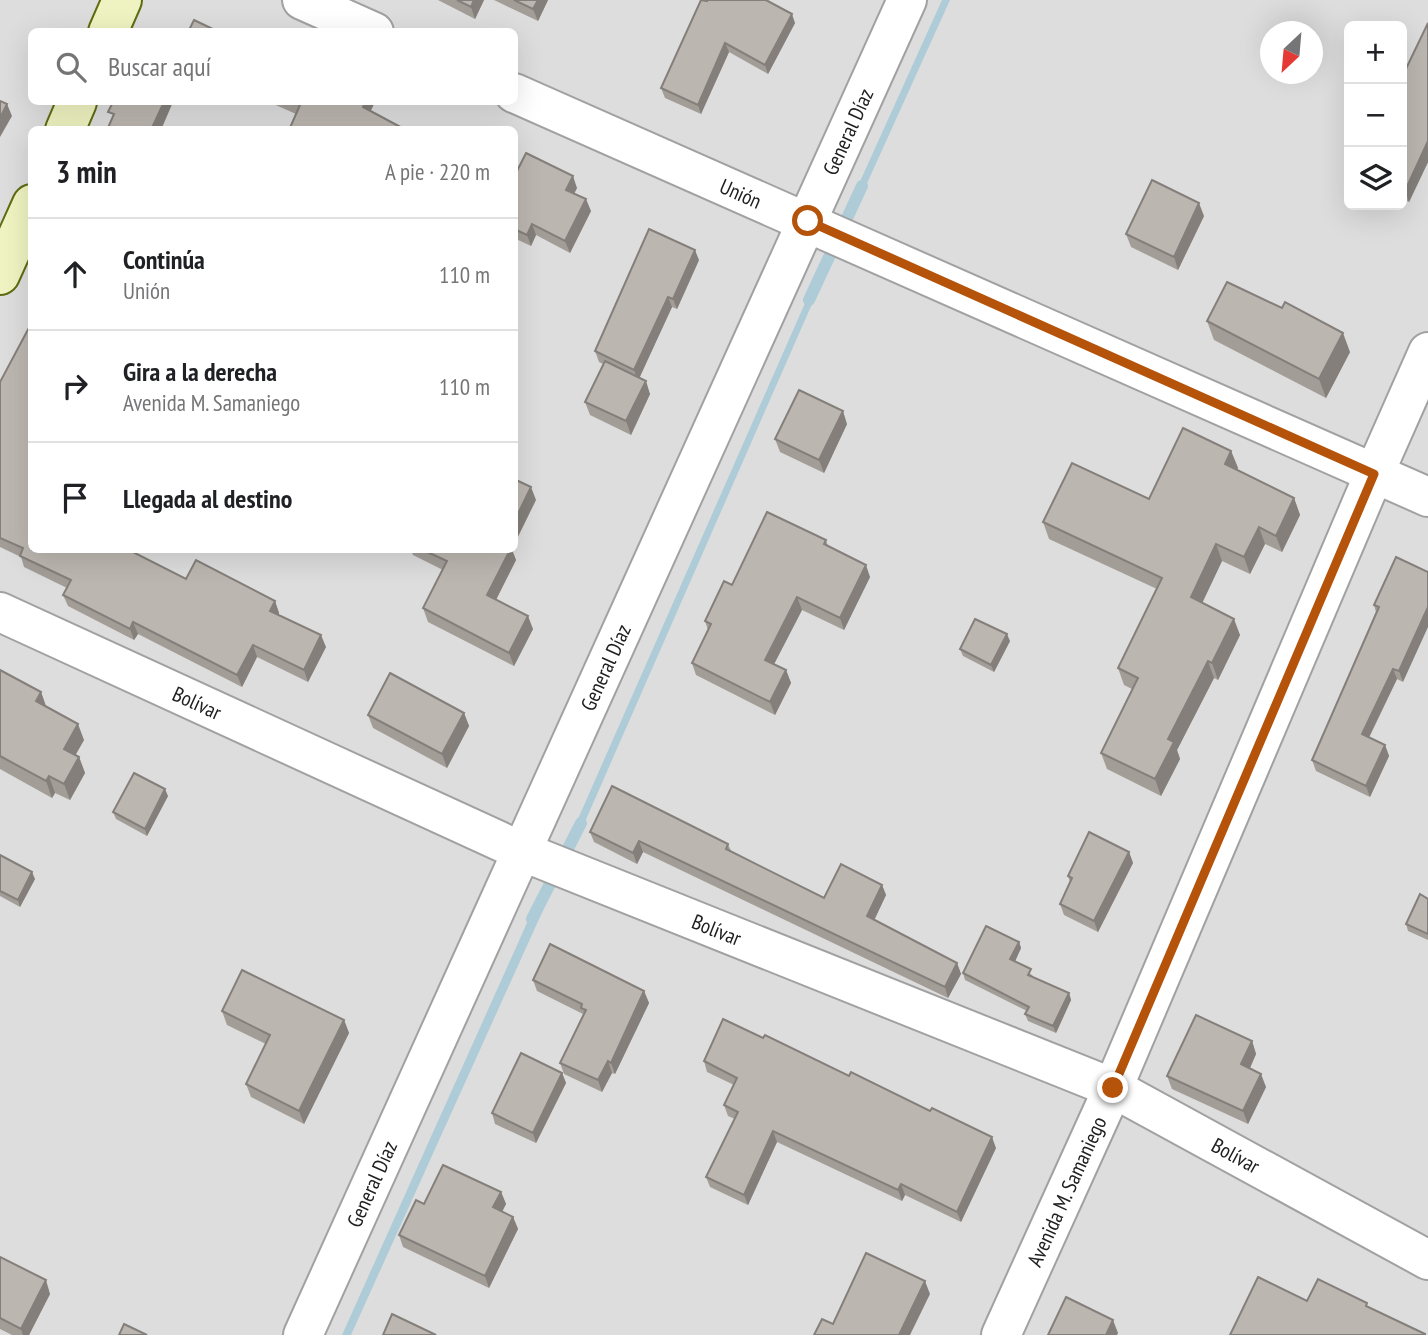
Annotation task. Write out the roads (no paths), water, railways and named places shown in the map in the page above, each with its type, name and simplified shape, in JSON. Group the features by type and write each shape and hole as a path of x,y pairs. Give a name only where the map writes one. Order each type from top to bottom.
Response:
{"street":[{"path":"110,28 122,0"},
{"path":"302,0 365,28"},
{"name":"General Díaz","path":"303,1335 546,861 830,231 908,0"},
{"name":"Unión","path":"518,95 1428,497"},
{"path":"67,126 76,105"},
{"path":"0,275 28,213"},
{"name":"Avenida M. Samaniego","path":"1001,1335 1113,1088 1428,352"},
{"name":"Bolívar","path":"0,612 546,861 1113,1088 1428,1260"}],"water":[{"path":"942,0 950,0 859,201 853,197"},
{"path":"813,285 819,288 577,840 570,837"},
{"path":"535,905 544,908 351,1335 342,1335"}],"waterway":[{"path":"809,300 862,186"},
{"path":"532,919 581,823"}]}
